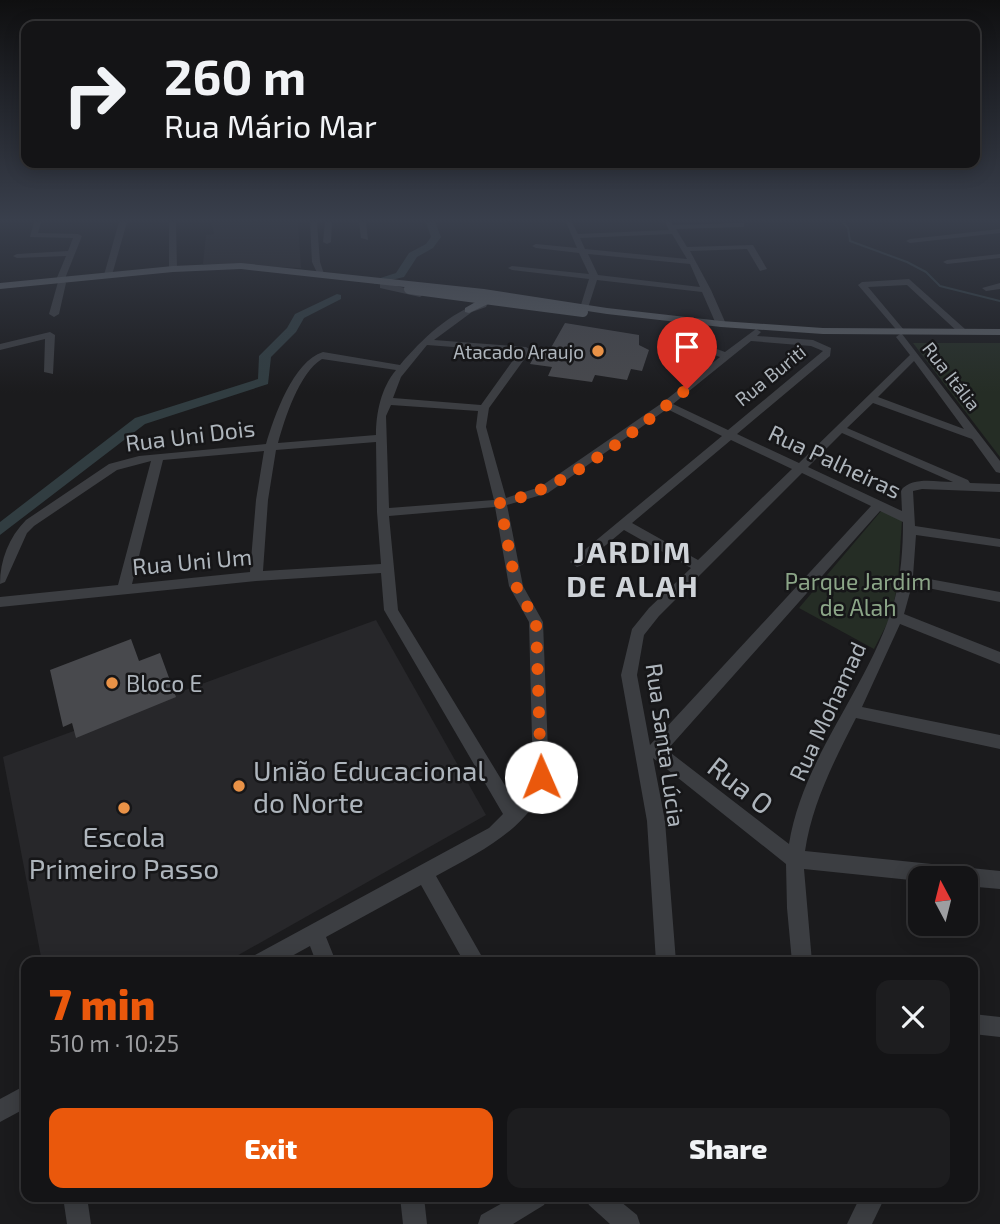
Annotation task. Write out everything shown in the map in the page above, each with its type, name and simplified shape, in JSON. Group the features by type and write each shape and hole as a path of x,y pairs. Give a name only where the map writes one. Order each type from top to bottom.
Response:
{"main road":[{"path":"0,288 76,279"},
{"path":"61,281 86,279"},
{"path":"318,279 585,311 754,335 1000,336"},
{"path":"357,279 528,299 585,311 721,324 903,334 1000,336"},
{"path":"433,288 475,296 464,305"},
{"path":"464,305 528,299"},
{"path":"903,334 961,331 1000,336"}],"street":[{"path":"493,301 585,311 593,279"},
{"path":"619,279 707,290"},
{"path":"702,279 721,324"},
{"path":"54,313 61,281"},
{"name":"Rua Itália","path":"961,331 909,282 862,285 903,334 914,356 1000,469"},
{"path":"383,286 464,305"},
{"path":"986,288 1000,286"},
{"path":"464,305 402,368 385,401 379,438 391,610 513,814"},
{"path":"0,347 49,335 49,372"},
{"path":"383,512 500,503 544,490 666,405 754,335"},
{"name":"Rua Buriti","path":"577,562 728,433 827,354 828,350 813,344 754,335"},
{"path":"675,337 727,356"},
{"path":"272,957 495,834 535,793 541,777 536,622 516,586 500,503 481,434 484,408 526,350 425,342"},
{"path":"257,576 269,446 283,405 306,367 320,355 402,368"},
{"name":"Rua Santa Lúcia","path":"666,957 651,752 631,696 632,645 642,624 914,356"},
{"path":"873,399 977,437"},
{"path":"385,401 484,408"},
{"name":"Rua Palheiras","path":"666,405 879,505 910,525 1000,543"},
{"path":"841,429 974,487"},
{"name":"Rua Uni Dois","path":"0,579 22,531 42,514 113,467 130,461 158,457 379,438"},
{"path":"124,588 158,457"},
{"name":"Rua Mohamad","path":"802,957 794,859 805,813 896,616 906,579 910,525 907,490 912,486 1000,488"},
{"path":"651,752 879,505"},
{"path":"623,524 700,567"},
{"name":"Rua Uni Um","path":"0,602 257,576 388,568"},
{"path":"906,579 1000,597"},
{"path":"896,616 1000,658"},
{"path":"851,711 1000,742"},
{"name":"Rua O","path":"651,752 794,859"},
{"path":"794,859 1000,880"},
{"path":"424,873 472,957"},
{"path":"315,935 324,957"},
{"path":"978,1025 1000,1027"},
{"path":"0,1111 21,1099"},
{"path":"76,1202 79,1224"},
{"path":"413,1202 415,1224"},
{"path":"490,1224 527,1202"},
{"path":"603,1202 628,1224"},
{"path":"859,1224 870,1202"}],"shaded area":[{"name":"União Educacional do Norte","path":"376,620 486,815 235,957 41,957 3,757"}],"green space":[{"path":"913,343 1000,343 1000,457"},
{"name":"Parque Jardim de Alah","path":"882,510 902,520 898,582 891,616 874,649 799,608"}],"building":[{"name":"Atacado Araujo","path":"565,323 639,335 639,345 649,350 642,371 631,369 627,380 595,375 592,382 548,376 552,367 530,364 536,353 548,353"},
{"name":"Bloco E","path":"131,639 139,661 160,653 176,697 76,738 72,723 63,727 50,670"}],"waterway":[{"path":"378,282 387,279"},
{"path":"933,279 940,286 1000,301"},
{"path":"0,530 140,421 264,381 265,356 292,330 299,316 337,297"}],"place":[{"name":"Atacado Araujo","path":"598,351"},
{"name":"Bloco E","path":"112,683"},
{"name":"União Educacional do Norte","path":"239,786"},
{"name":"Escola Primeiro Passo","path":"124,808"}],"district":[{"name":"JARDIM DE ALAH","path":"633,568"}],"route":[{"path":"541,777 536,622 516,586 500,503 544,490 581,467 687,389"}]}
